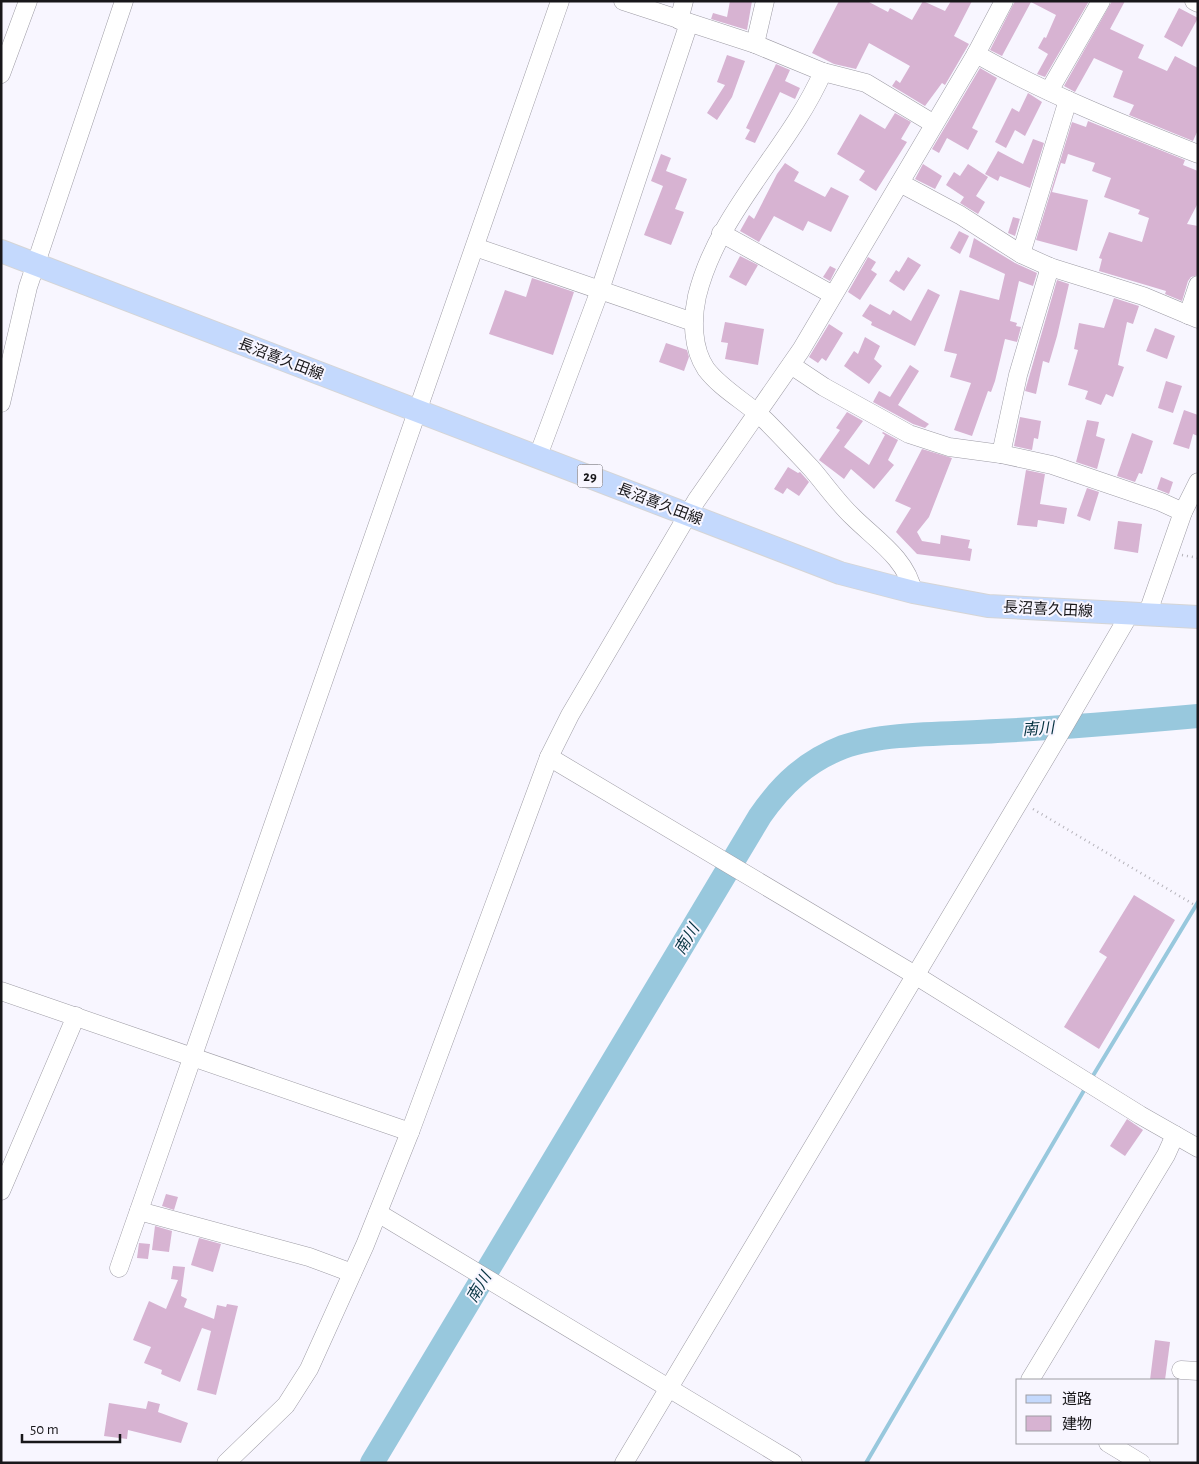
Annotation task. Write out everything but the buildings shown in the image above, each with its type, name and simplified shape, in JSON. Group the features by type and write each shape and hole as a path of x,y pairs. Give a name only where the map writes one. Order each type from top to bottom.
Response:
{"main road":[{"name":"長沼喜久田線","path":"1,252 840,573 913,592 988,606 1198,617"}],"street":[{"path":"1,74 28,1"},
{"path":"1,403 28,287 124,1"},
{"path":"119,1268 419,411 560,1"},
{"path":"623,1 755,44 823,72 866,83 934,124"},
{"path":"538,456 600,290 684,21 684,1"},
{"path":"755,44 765,1"},
{"path":"226,1463 272,1421 299,1389 378,1213 410,1132 549,757 570,714 690,515 696,501 791,365 976,54 1004,1"},
{"path":"1049,91 1101,1"},
{"path":"1194,1 1198,3"},
{"path":"976,54 1068,100 1198,154"},
{"path":"823,72 767,166 721,233 697,296 693,322 697,348 706,368 757,412 811,468 850,514 905,568 913,592"},
{"path":"1020,254 1068,100"},
{"path":"900,183 960,215 1020,254 1050,267 1143,296 1193,317 1198,285"},
{"path":"721,233 833,295"},
{"path":"475,247 693,322"},
{"path":"1001,454 1018,375 1050,267"},
{"path":"791,365 824,388 910,434 949,447 1001,454 1052,465 1183,512"},
{"path":"624,1463 1125,622 1137,614 1198,482"},
{"path":"549,757 915,975 1198,1148"},
{"path":"1,990 410,1132"},
{"path":"1,1191 76,1016"},
{"path":"1031,1379 1166,1155 1175,1135"},
{"path":"139,1211 309,1257 352,1273"},
{"path":"378,1213 794,1463"},
{"path":"1110,1444 1141,1463"}],"path":[{"path":"1020,798 1028,806 1198,907"}],"waterway":[{"name":"南川","path":"372,1463 760,816 786,784 818,759 830,753 860,742 878,739 919,734 1072,727 1198,716"},
{"path":"1091,1079 1198,902"},
{"path":"866,1463 1086,1087"}]}
